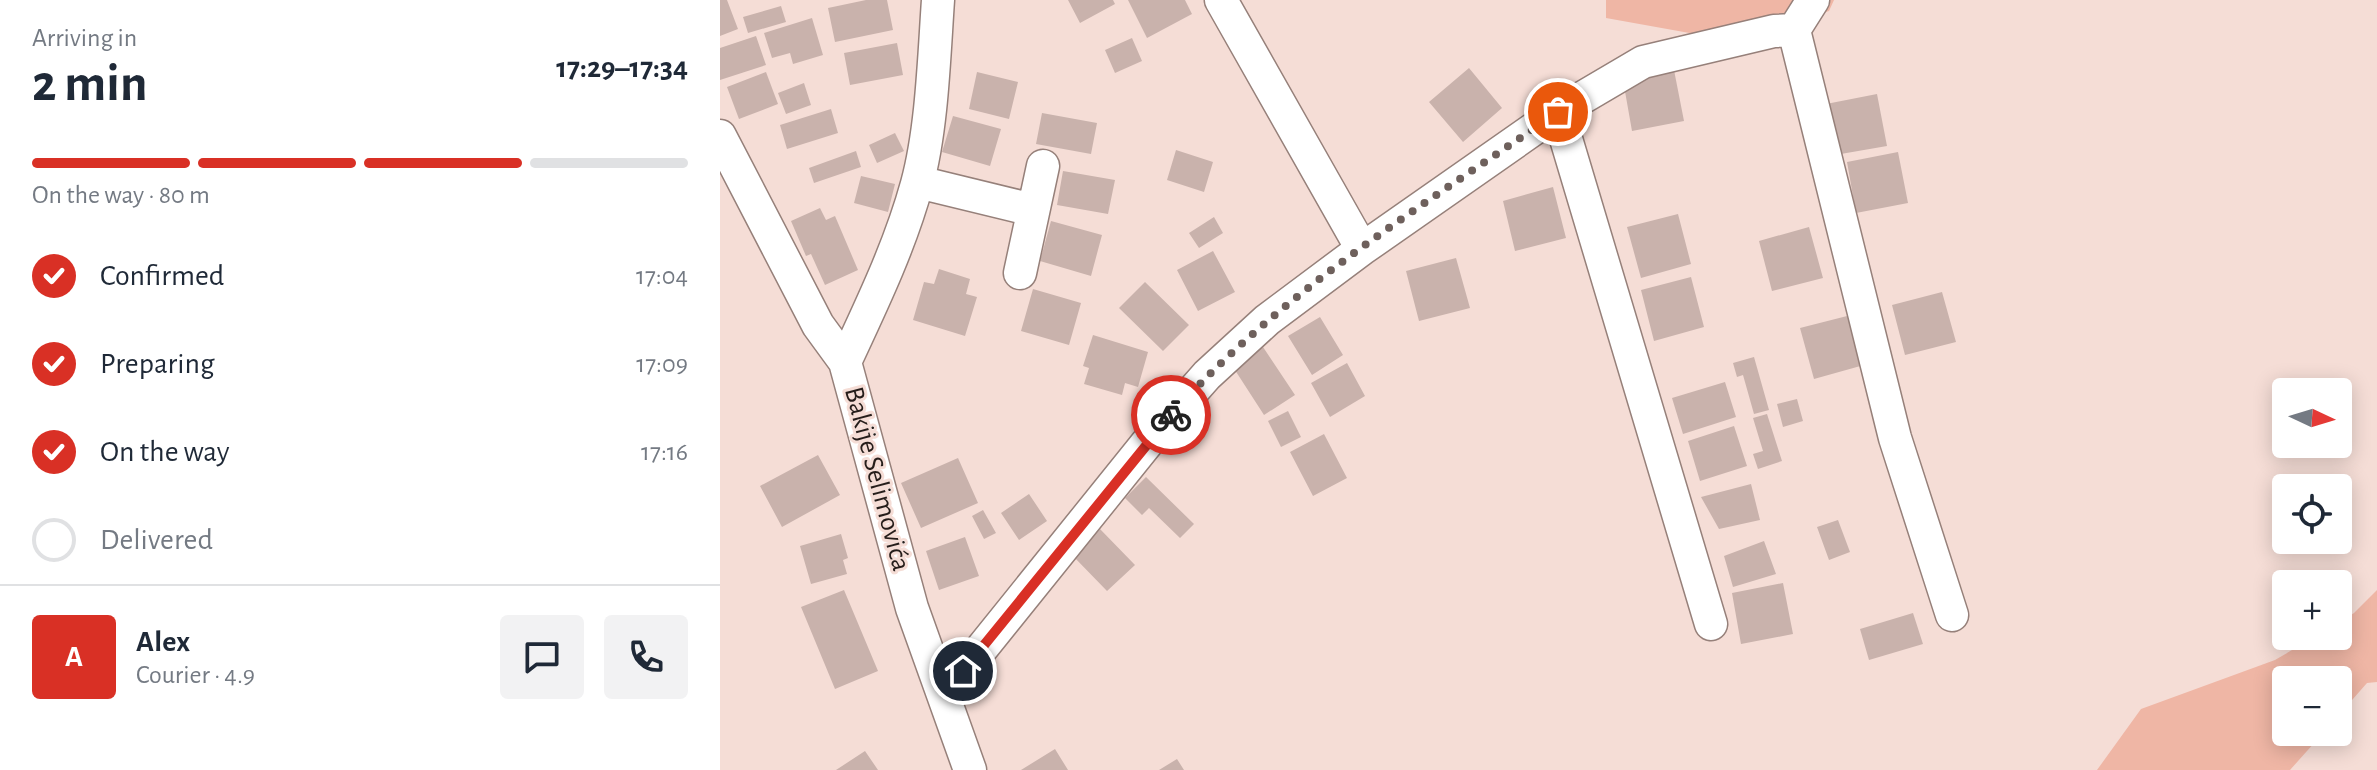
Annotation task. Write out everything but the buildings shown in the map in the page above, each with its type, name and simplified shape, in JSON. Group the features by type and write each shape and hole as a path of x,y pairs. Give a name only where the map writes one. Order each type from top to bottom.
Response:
{"street":[{"name":"Bakije Selimovića","path":"938,0 924,152 918,182 905,226 882,283 845,362 912,608 945,694 964,767"},
{"path":"1221,0 1362,249"},
{"path":"1813,0 1794,30 1895,438 1952,615"},
{"path":"945,694 1147,443 1207,375 1267,320 1362,249 1558,112 1643,62 1774,31 1794,30"},
{"path":"1558,112 1711,624"},
{"path":"720,136 818,325 845,362"},
{"path":"1020,273 1043,166"},
{"path":"918,182 1033,210"}],"shaded area":[{"path":"1606,0 1834,0 1829,11 1734,41 1606,18"},
{"path":"2377,590 2377,682 2367,683 2352,700 2352,666 2272,666 2272,746 2311,746 2290,770 2097,770 2141,709 2275,660 2292,650 2352,650 2354,613"}],"way so far":[{"path":"1171,415 1207,375 1267,320 1362,249 1558,112"}],"route":[{"path":"963,671 1171,415"}]}
